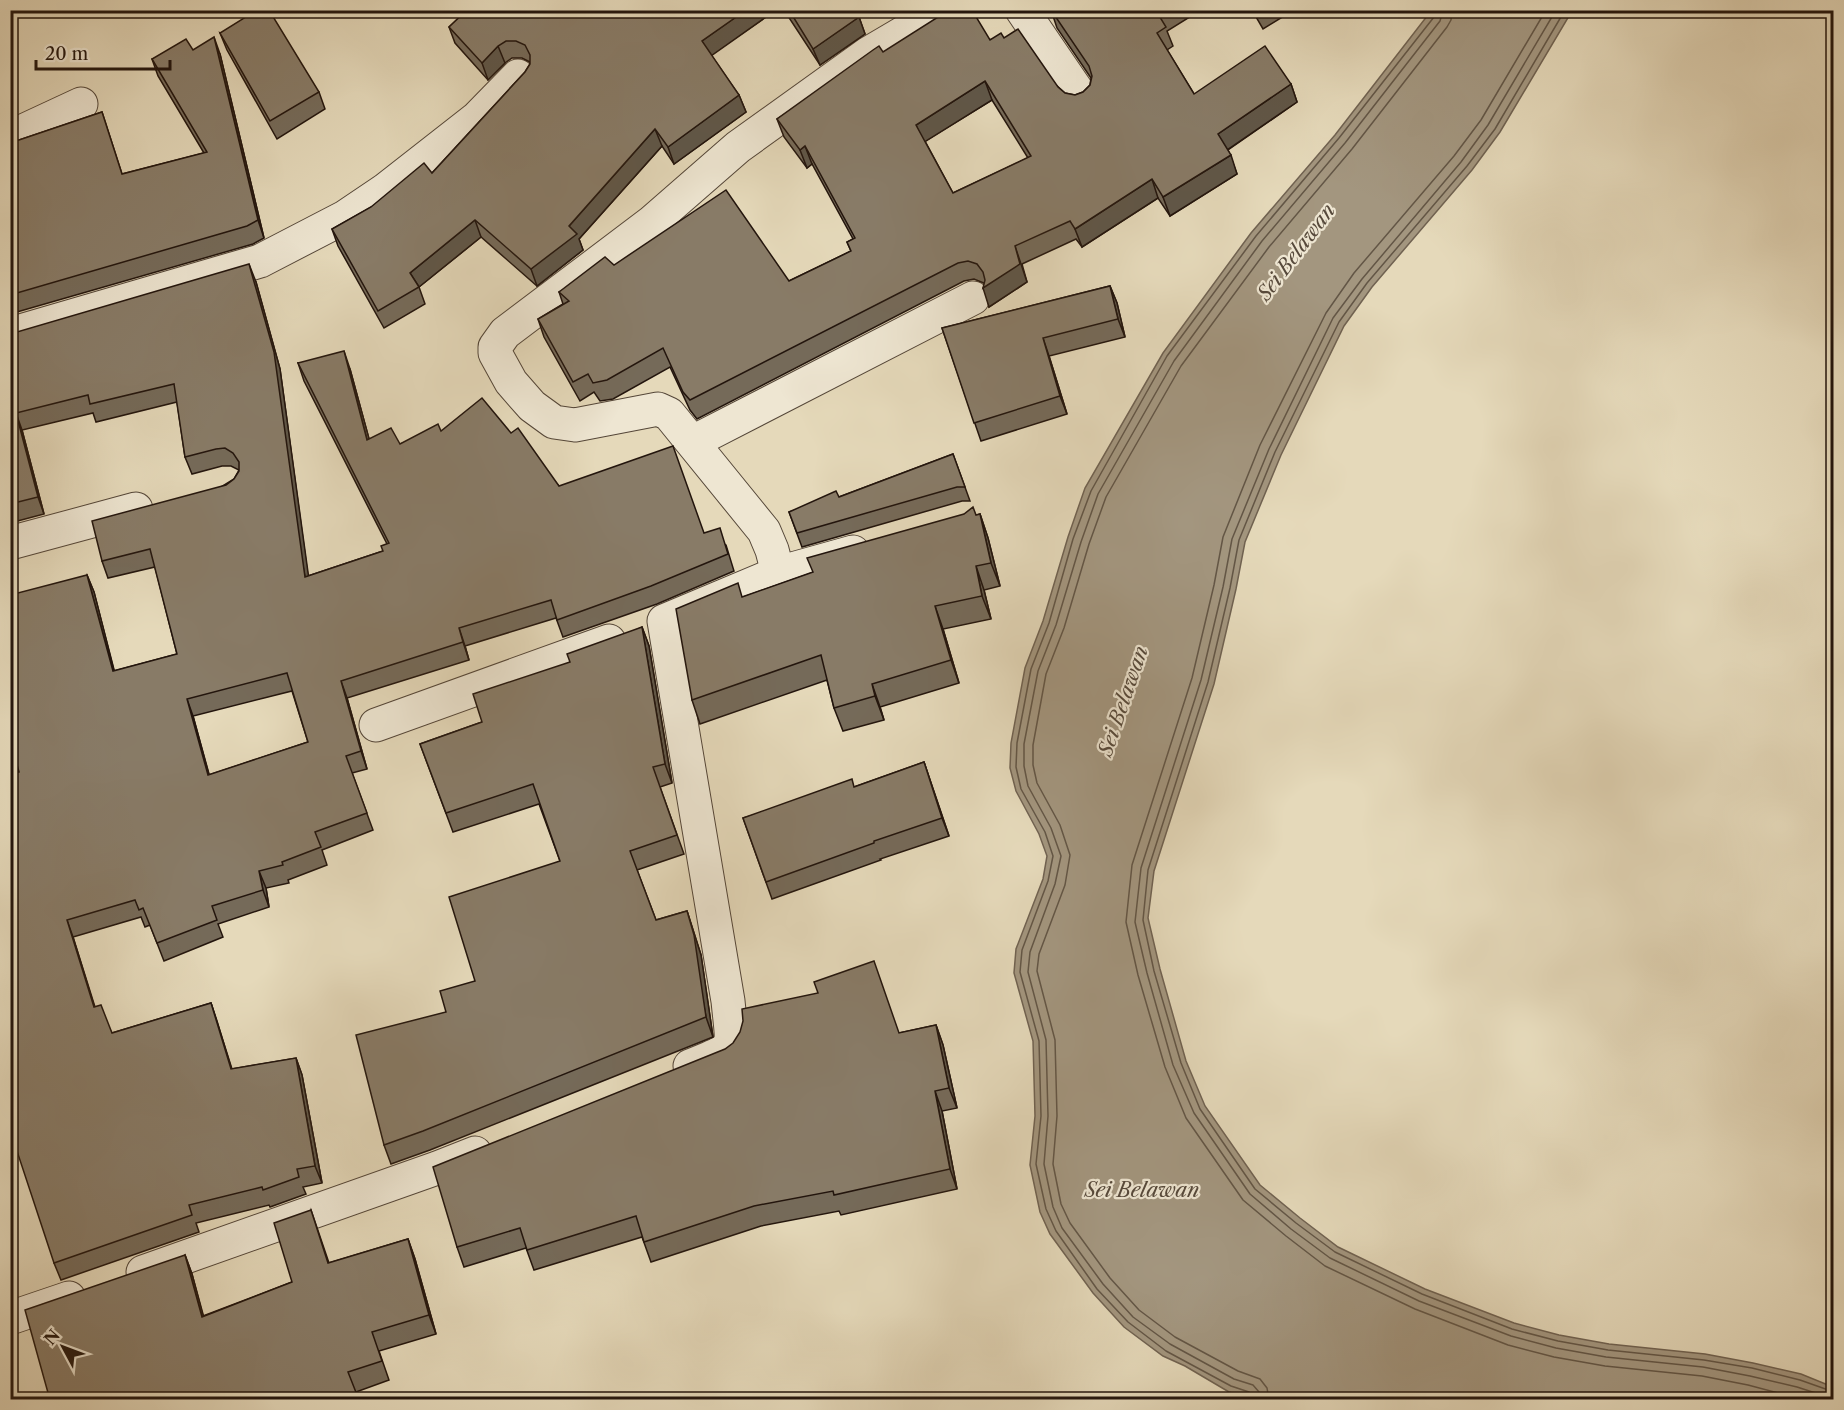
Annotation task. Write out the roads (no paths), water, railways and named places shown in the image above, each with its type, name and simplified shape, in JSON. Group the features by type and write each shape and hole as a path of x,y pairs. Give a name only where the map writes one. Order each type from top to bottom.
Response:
{"street":[{"path":"778,573 764,531 669,414 658,409 576,425 554,422 532,406 511,382 495,353 495,347 505,333 652,222 738,147 869,53 942,10"},
{"path":"1022,10 1080,94"},
{"path":"10,334 260,261 345,217 385,190 477,118 518,76"},
{"path":"10,137 81,104"},
{"path":"693,442 973,298"},
{"path":"10,543 159,503"},
{"path":"376,726 664,621 778,573 880,544"},
{"path":"657,1079 725,1052 732,1042 728,1000 664,621"},
{"path":"10,1318 437,1168 503,1141"}],"water":[{"name":"Sei Belawan","path":"1431,11 1572,11 1500,132 1472,170 1372,287 1344,326 1281,455 1245,542 1214,684 1154,871 1148,918 1186,1061 1205,1106 1260,1185 1338,1247 1425,1289 1514,1323 1559,1335 1609,1344 1705,1354 1801,1374 1833,1387 1833,1399 1251,1398 1229,1392 1163,1356 1124,1327 1093,1293 1050,1234 1040,1212 1030,1165 1035,1116 1033,1041 1014,973 1016,949 1043,879 1047,856 1039,834 1016,791 1010,768 1011,743 1025,668 1043,621 1085,488 1163,353 1251,233 1335,135"}]}
